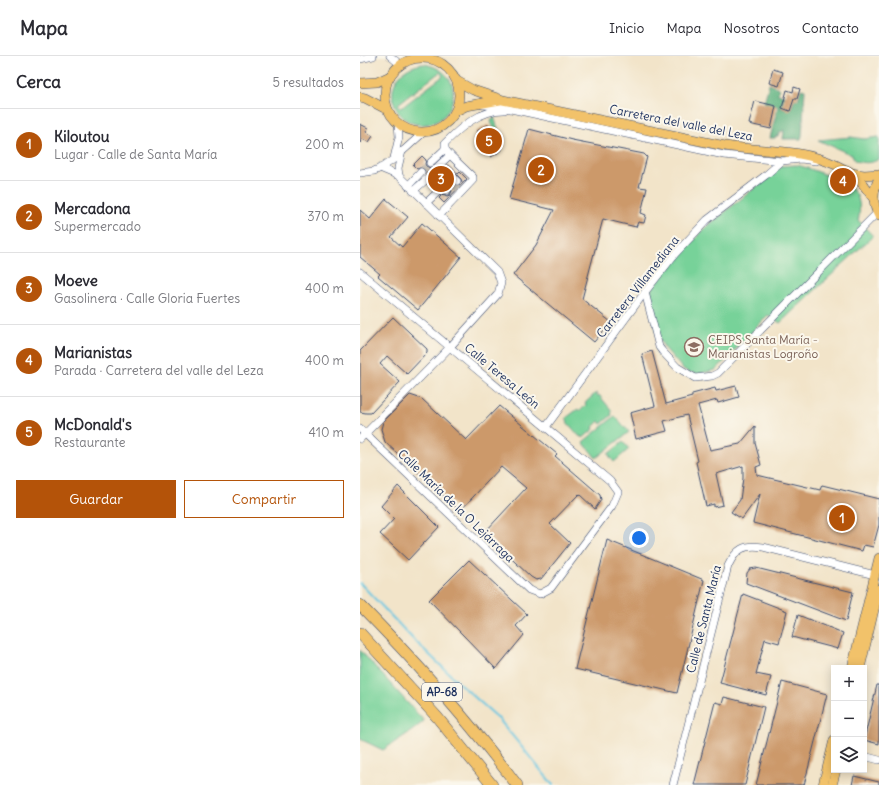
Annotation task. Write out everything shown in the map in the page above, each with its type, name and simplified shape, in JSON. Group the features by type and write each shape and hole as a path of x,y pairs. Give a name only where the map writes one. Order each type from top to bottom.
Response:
{"highway":[{"name":"AP-68","path":"360,605 426,675 475,732 517,785"},
{"name":"AP-68","path":"360,633 432,712 492,785"}],"main road":[{"path":"360,98 365,98 388,110 398,123 410,130 424,132 431,131 444,125 456,112 459,100 457,81 452,73 446,56"},
{"path":"360,83 377,82 390,76 401,65 415,57 423,57 439,62 452,73"},
{"path":"388,110 385,96 390,76"},
{"name":"Carretera del valle del Leza","path":"457,81 473,90 503,100 725,146 745,149 790,151 810,156 829,162 851,173 863,184 874,199"},
{"name":"Carretera del valle del Leza","path":"456,112 466,106 503,100"},
{"name":"Carretera del valle del Leza","path":"851,173 879,174"},
{"path":"878,214 874,199 876,185 879,178"},
{"path":"853,665 879,558"},
{"path":"861,665 879,589"},
{"path":"823,785 831,752"},
{"path":"832,785 835,773"}],"street":[{"path":"360,59 373,56"},
{"path":"390,56 401,65"},
{"path":"473,105 496,106 724,155 782,161 801,159 829,162"},
{"path":"426,204 473,180 473,178 448,152 445,143 466,123 499,110 511,110"},
{"path":"394,159 399,137 398,123"},
{"path":"360,173 374,171 380,168 394,159 424,132"},
{"path":"399,176 398,168 402,152"},
{"path":"433,166 448,152"},
{"name":"Carretera Villamediana","path":"546,427 645,292 675,254 707,220 782,161"},
{"path":"362,434 450,347 498,294 501,283 497,272 438,216 399,176 380,168"},
{"path":"411,188 424,175"},
{"path":"438,216 454,189"},
{"path":"645,292 659,347 677,367 695,378 712,376 718,373 878,214"},
{"name":"Calle Teresa León","path":"360,272 610,481 618,492 613,503 551,588 540,594"},
{"name":"Calle María de la O Lejárraga","path":"362,434 529,590 540,594"},
{"name":"Calle de Santa María","path":"673,785 728,566 732,557 738,551 753,545 875,575"},
{"path":"867,757 879,760"}],"green space":[{"path":"423,64 437,68 448,77 453,89 453,97 449,110 438,121 420,124 408,121 399,113 394,102 393,90 397,79 407,69","holes":["440,72 443,76 401,108 398,104"]},
{"path":"769,84 779,88 778,94 784,96 781,108 790,111 795,99 798,100 801,89 805,90 801,139 783,139 784,130 775,138 770,138 778,106 764,102"},
{"path":"494,117 503,144 491,121"},
{"path":"851,137 864,139 879,137 879,159 867,163 855,161 852,155 818,140"},
{"path":"796,165 809,168 826,175 853,190 857,196 859,204 858,220 873,236 780,323 768,315 716,370 697,374 688,372 682,368 664,347 657,334 649,296 654,285 705,228 782,166"},
{"path":"596,393 597,396 599,395 612,411 612,415 601,424 599,421 593,427 594,429 583,438 581,436 580,437 567,422 568,421 566,418 578,409 580,411 586,405 585,403"},
{"path":"615,416 629,432 596,458 583,442"},
{"path":"623,442 629,449 614,462 608,454"},
{"path":"360,650 424,721 383,750 360,739"}],"building":[{"path":"773,69 783,72 779,86 769,83"},
{"path":"794,87 800,89 797,99 794,99 790,111 782,108 787,90 793,92"},
{"path":"755,101 776,106 771,129 749,124"},
{"path":"360,124 368,128 366,132 373,136 369,142 362,139 360,143"},
{"path":"488,125 502,150 491,157 476,132"},
{"path":"529,129 572,140 644,154 647,157 639,187 647,188 641,213 646,215 644,223 638,222 636,227 603,219 582,299 611,322 594,342 513,275 536,245 554,210 509,199"},
{"path":"422,156 426,160 426,166 430,168 433,174 438,173 448,165 458,174 460,172 467,179 444,203 439,198 443,194 447,196 450,195 452,191 448,186 453,184 456,186 459,185 462,182 461,179 455,173 450,172 445,178 445,184 441,183 436,186 431,182 433,177 431,174 426,174 426,170 422,167 417,169 413,165"},
{"path":"386,199 408,217 391,237 402,247 422,223 461,257 418,310 378,276 380,274 360,257 360,210 370,219"},
{"path":"393,317 427,349 427,353 407,374 387,356 380,364 400,382 371,413 360,412 360,351"},
{"path":"652,351 666,404 692,397 692,394 715,388 716,391 736,386 739,397 718,403 717,400 698,405 710,450 740,444 755,426 755,443 761,465 756,467 757,475 820,490 822,485 879,499 879,525 873,547 864,545 862,551 753,523 760,494 742,519 731,512 740,500 743,466 716,474 723,505 714,507 714,504 706,506 696,462 698,461 687,415 664,421 667,431 636,439 630,413 655,406 642,354"},
{"path":"410,395 422,399 466,440 499,406 557,454 555,456 600,495 601,500 595,509 579,494 550,524 570,543 541,579 536,580 531,577 484,533 526,488 501,467 460,511 385,442 381,429 383,422"},
{"path":"398,486 439,527 408,560 380,534 394,519 381,506"},
{"path":"607,540 704,580 677,693 575,669"},
{"path":"469,560 527,614 516,626 524,635 496,669 429,600"},
{"path":"756,568 853,592 846,621 746,583 747,573 750,569"},
{"path":"743,594 787,611 779,643 765,639 756,674 771,677 766,695 720,683"},
{"path":"798,615 843,633 838,649 792,637"},
{"path":"782,682 827,694 804,785 756,785"},
{"path":"877,685 879,685 879,744 867,741 867,727"},
{"path":"724,697 764,707 745,785 694,785 715,702 722,704"},
{"path":"854,776 879,782 879,785 852,785"}],"waterway":[{"path":"360,583 413,639 497,717 553,785"}],"tunnel":[{"path":"421,172 430,163"},
{"path":"428,178 435,169"},
{"path":"453,184 459,189"}],"place":[{"name":"McDonald's","path":"489,141"},
{"name":"Mercadona","path":"541,170"},
{"name":"Moeve","path":"441,179"},
{"name":"Marianistas","path":"843,181"},
{"name":"CEIPS Santa María - Marianistas Logroño","path":"694,347"},
{"name":"Kiloutou","path":"842,518"}]}
